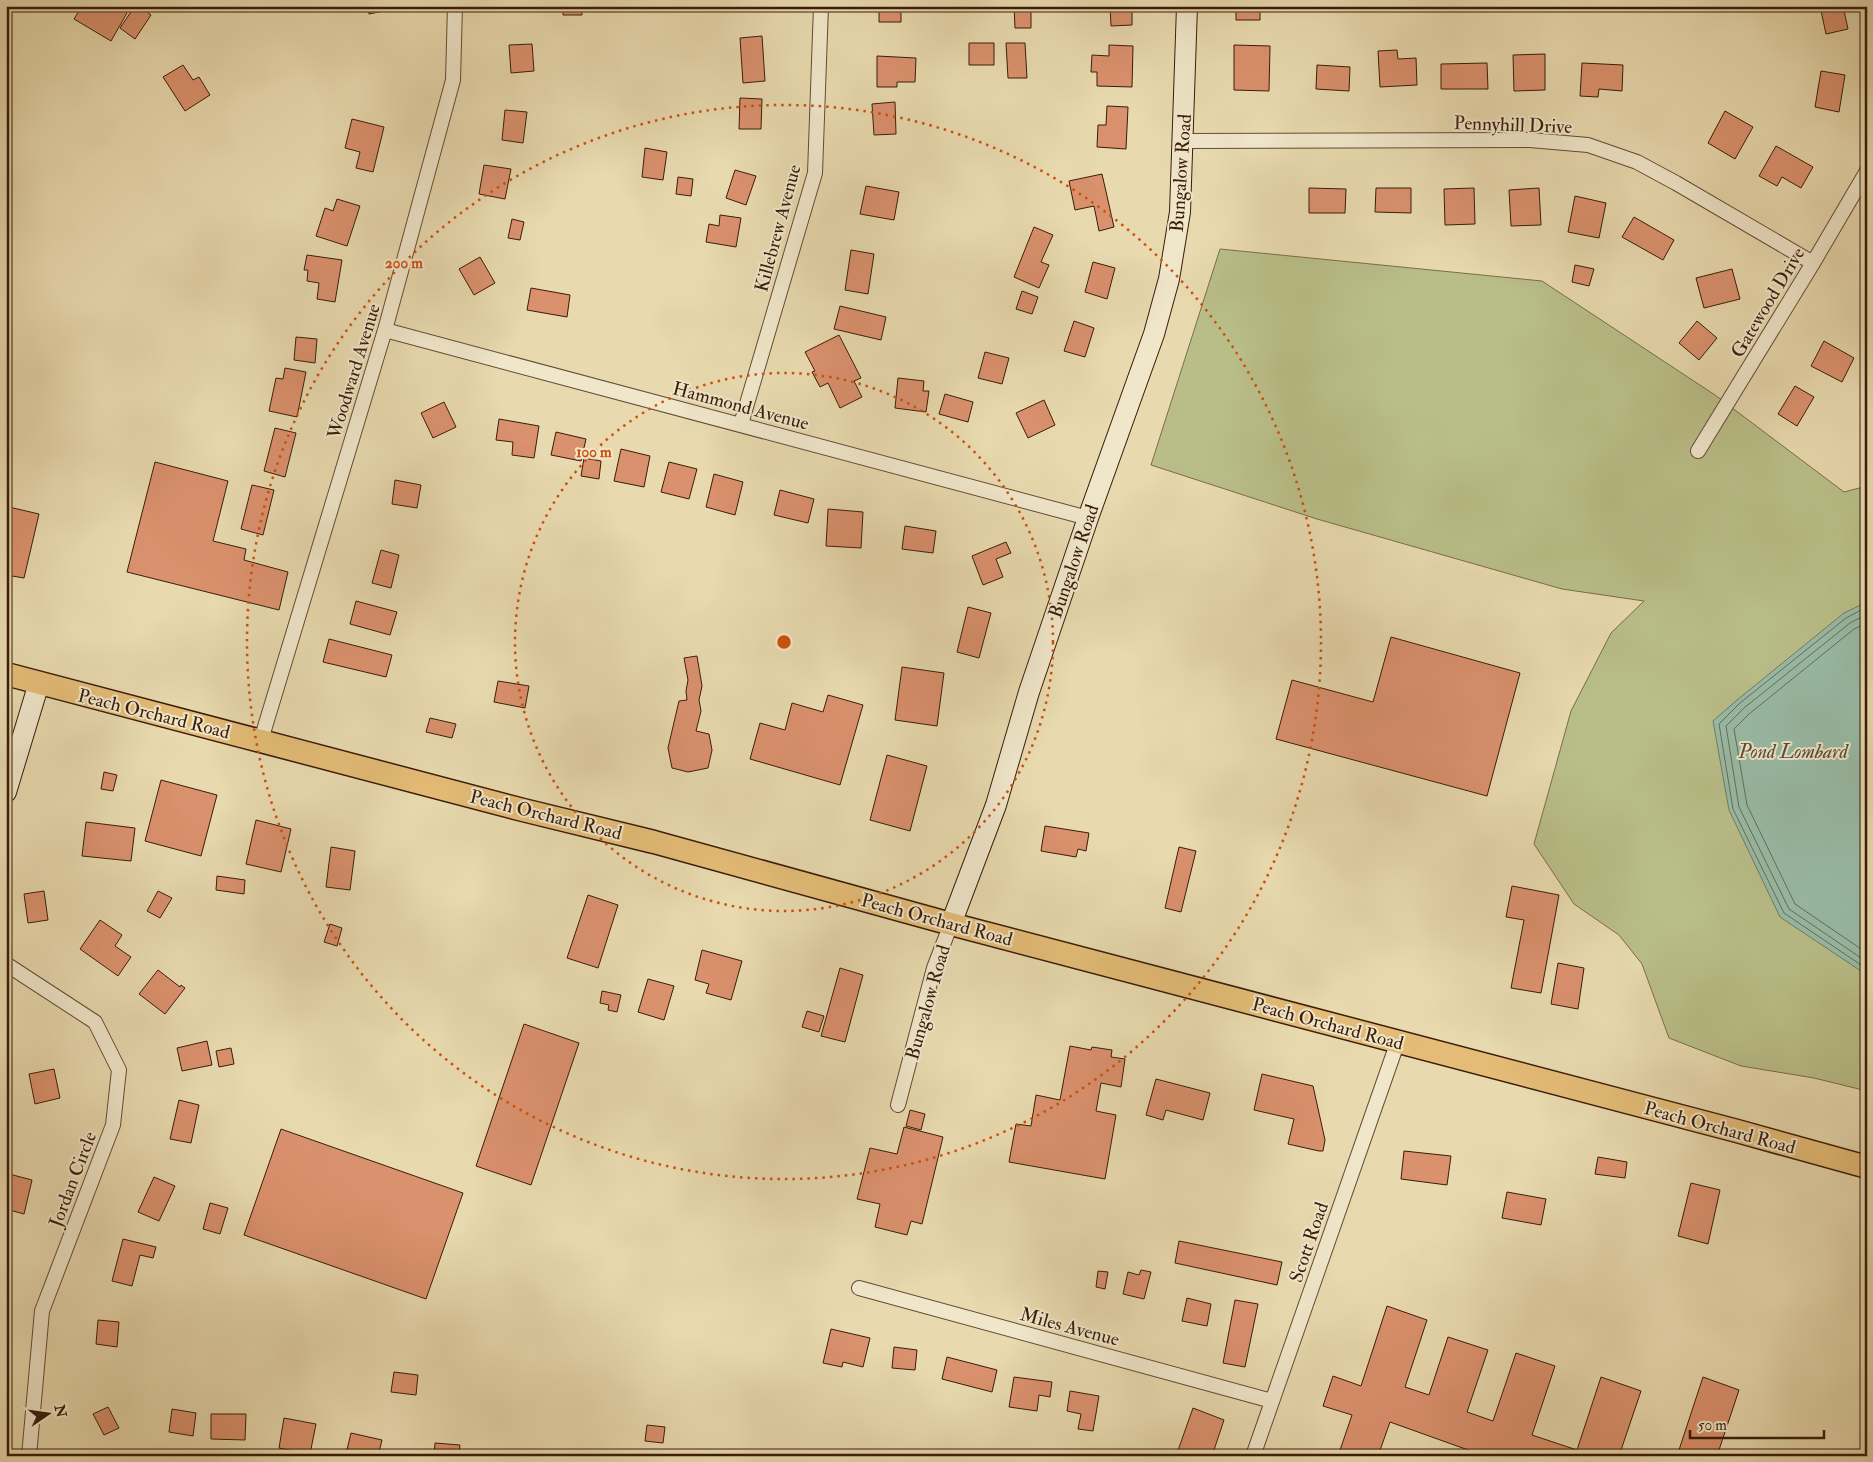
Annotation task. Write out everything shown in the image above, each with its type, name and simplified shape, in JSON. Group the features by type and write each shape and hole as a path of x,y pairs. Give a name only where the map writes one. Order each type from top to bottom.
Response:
{"main road":[{"name":"Peach Orchard Road","path":"6,674 532,812 636,837 951,924 1398,1041 1867,1167"}],"street":[{"name":"Woodward Avenue","path":"261,740 385,330 453,80 455,6"},
{"name":"Killebrew Avenue","path":"741,424 815,173 821,6"},
{"name":"Bungalow Road","path":"898,1105 934,968 996,804 1029,692 1088,518 1154,334 1169,278 1180,212 1187,6"},
{"name":"Pennyhill Drive","path":"1183,141 1530,140 1588,145 1637,162 1813,262"},
{"name":"Gatewood Drive","path":"1698,451 1867,171"},
{"name":"Hammond Avenue","path":"385,330 1088,518"},
{"path":"6,792 39,683"},
{"name":"Jordan Circle","path":"6,964 95,1022 119,1070 113,1125 42,1311 29,1456"},
{"name":"Scott Road","path":"1253,1456 1398,1041"},
{"name":"Miles Avenue","path":"859,1288 1272,1400"}],"shaded area":[{"path":"1220,249 1542,281 1715,395 1844,492 1867,486 1867,1091 1814,1078 1741,1066 1669,1038 1642,964 1619,935 1574,904 1534,844 1571,711 1611,633 1644,601 1562,589 1317,519 1151,465"}],"water":[{"name":"Pond Lombard","path":"1867,602 1867,975 1780,917 1729,810 1713,721 1844,613"}],"building":[{"path":"82,6 118,6 127,13 111,41 74,19"},
{"path":"135,6 139,6 151,15 135,39 120,28"},
{"path":"367,6 403,6 403,7 369,14"},
{"path":"563,6 582,6 582,15 563,15"},
{"path":"879,6 901,6 901,22 879,22"},
{"path":"1014,6 1031,6 1031,28 1015,28"},
{"path":"1110,6 1132,6 1132,25 1111,26"},
{"path":"1236,6 1260,6 1260,20 1236,20"},
{"path":"1820,6 1843,6 1848,29 1826,34"},
{"path":"762,36 765,81 743,83 740,38"},
{"path":"969,43 994,43 994,65 969,65"},
{"path":"1006,43 1025,43 1027,78 1008,78"},
{"path":"532,44 534,71 511,73 509,45"},
{"path":"1109,45 1133,46 1132,87 1097,86 1097,72 1091,72 1092,55 1109,56"},
{"path":"1234,45 1270,46 1269,91 1234,90"},
{"path":"1397,50 1398,59 1416,58 1417,85 1380,87 1378,51"},
{"path":"1545,54 1545,90 1514,91 1513,55"},
{"path":"877,56 916,58 915,82 897,82 897,87 877,87"},
{"path":"1487,63 1488,89 1441,89 1441,64"},
{"path":"1582,63 1623,65 1622,91 1599,89 1598,97 1580,96"},
{"path":"183,65 193,80 199,77 210,95 185,111 163,77"},
{"path":"1317,65 1350,67 1349,91 1316,89"},
{"path":"1821,71 1845,75 1839,112 1815,107"},
{"path":"740,98 762,99 761,129 739,129"},
{"path":"895,102 896,134 874,135 872,104"},
{"path":"1107,106 1128,107 1126,149 1097,147 1098,125 1106,125"},
{"path":"505,110 527,112 523,143 502,140"},
{"path":"1725,111 1753,127 1735,159 1708,143"},
{"path":"352,119 384,127 373,172 356,168 360,152 345,148"},
{"path":"1776,146 1813,167 1801,188 1782,177 1777,186 1759,176"},
{"path":"645,148 667,152 663,180 642,177"},
{"path":"484,165 511,169 505,199 479,194"},
{"path":"735,170 756,176 746,205 726,198"},
{"path":"1102,174 1114,227 1099,231 1094,206 1075,210 1069,181"},
{"path":"678,177 693,179 691,196 676,194"},
{"path":"866,186 899,192 894,220 860,214"},
{"path":"1309,188 1346,189 1345,213 1309,213"},
{"path":"1376,188 1411,188 1411,213 1375,212"},
{"path":"1474,188 1475,224 1445,225 1444,189"},
{"path":"1539,188 1541,225 1511,226 1509,190"},
{"path":"1575,196 1606,203 1599,238 1568,232"},
{"path":"337,199 360,206 347,246 316,236 325,208 333,211"},
{"path":"720,215 741,218 736,247 706,242 709,224 719,226"},
{"path":"1634,217 1674,240 1663,260 1622,237"},
{"path":"512,219 524,222 520,240 508,238"},
{"path":"1034,227 1053,235 1041,262 1049,265 1039,288 1014,277"},
{"path":"851,250 874,254 868,294 845,290"},
{"path":"307,255 342,260 335,302 317,299 319,283 307,281 308,270 304,270"},
{"path":"480,257 495,283 474,295 459,269"},
{"path":"1093,262 1115,268 1107,299 1085,292"},
{"path":"1575,265 1594,269 1589,286 1572,282"},
{"path":"1732,269 1740,299 1704,308 1696,278"},
{"path":"531,288 570,295 567,317 527,310"},
{"path":"1022,291 1038,297 1032,314 1016,309"},
{"path":"840,306 886,317 881,340 834,329"},
{"path":"1074,321 1094,328 1085,357 1064,351"},
{"path":"1697,321 1717,338 1699,360 1679,343"},
{"path":"839,335 861,378 854,381 862,397 840,408 828,383 820,387 812,372 815,371 805,352"},
{"path":"296,337 317,339 315,363 294,360"},
{"path":"1824,341 1854,358 1842,382 1811,366"},
{"path":"985,352 1009,358 1002,384 978,378"},
{"path":"285,368 306,372 297,417 269,411 276,378 283,379"},
{"path":"898,378 924,381 923,391 929,391 926,412 895,408"},
{"path":"1795,386 1814,397 1797,426 1778,414"},
{"path":"945,394 973,402 968,422 939,414"},
{"path":"1044,400 1055,425 1028,438 1016,413"},
{"path":"444,402 456,427 433,438 421,413"},
{"path":"499,419 539,426 534,458 512,455 513,442 496,440"},
{"path":"275,428 296,433 285,477 264,471"},
{"path":"556,432 586,439 581,461 551,455"},
{"path":"621,449 650,456 644,487 614,481"},
{"path":"584,458 601,461 599,479 581,476"},
{"path":"155,462 228,481 213,541 246,549 244,560 288,572 279,610 127,572"},
{"path":"669,462 697,469 689,499 661,492"},
{"path":"714,474 743,482 735,515 706,507"},
{"path":"395,480 421,485 417,508 392,504"},
{"path":"252,485 274,490 263,535 241,529"},
{"path":"780,490 814,499 808,523 774,515"},
{"path":"9,507 39,514 24,578 12,576 8,593 6,592 6,517"},
{"path":"828,509 863,512 861,548 826,546"},
{"path":"905,526 936,531 933,553 902,549"},
{"path":"1006,542 1011,553 996,559 1003,577 983,585 972,556"},
{"path":"381,550 399,555 391,588 372,583"},
{"path":"356,601 397,612 390,635 350,624"},
{"path":"968,607 991,613 979,658 957,652"},
{"path":"1391,637 1520,673 1487,796 1276,739 1292,680 1373,702"},
{"path":"329,639 392,655 386,677 323,662"},
{"path":"697,656 702,686 699,700 701,711 696,731 709,734 712,750 708,768 688,772 672,768 668,748 679,701 687,700 688,680 684,658"},
{"path":"902,667 944,673 937,726 895,720"},
{"path":"498,681 529,686 525,708 494,702"},
{"path":"828,695 863,705 840,785 750,759 760,723 785,730 792,703 823,712"},
{"path":"430,718 456,724 452,738 426,732"},
{"path":"887,755 927,766 910,831 870,820"},
{"path":"104,772 117,775 113,791 101,789"},
{"path":"161,780 217,795 201,856 145,841"},
{"path":"256,820 291,829 281,872 246,864"},
{"path":"86,822 135,828 131,861 82,856"},
{"path":"1045,826 1089,833 1086,851 1078,849 1076,857 1041,851"},
{"path":"331,847 355,851 350,890 326,887"},
{"path":"1179,847 1196,851 1181,912 1165,908"},
{"path":"217,876 245,880 244,894 216,890"},
{"path":"1512,886 1559,895 1541,993 1511,988 1524,920 1506,917"},
{"path":"44,891 48,920 28,923 24,894"},
{"path":"158,891 172,898 160,918 147,911"},
{"path":"588,895 618,905 598,968 567,958"},
{"path":"100,920 122,935 115,946 131,957 118,976 80,949"},
{"path":"330,924 342,928 337,946 324,942"},
{"path":"702,950 742,961 731,1000 706,993 709,984 695,980"},
{"path":"1558,963 1584,968 1578,1009 1551,1004"},
{"path":"840,968 863,975 845,1042 821,1036"},
{"path":"158,970 180,987 181,985 185,988 165,1014 139,994"},
{"path":"648,979 674,986 664,1020 638,1012"},
{"path":"602,991 621,995 617,1012 608,1010 609,1005 600,1003"},
{"path":"807,1011 824,1016 819,1032 802,1027"},
{"path":"524,1024 579,1043 531,1185 476,1166"},
{"path":"207,1041 212,1065 182,1071 177,1048"},
{"path":"1070,1046 1091,1050 1092,1047 1112,1050 1111,1057 1125,1059 1121,1087 1101,1083 1096,1111 1116,1115 1105,1179 1009,1162 1016,1124 1031,1126 1036,1095 1060,1100"},
{"path":"231,1048 234,1064 219,1067 216,1051"},
{"path":"54,1069 60,1098 35,1104 29,1074"},
{"path":"1262,1074 1313,1086 1325,1140 1323,1151 1288,1144 1294,1119 1254,1110"},
{"path":"1156,1079 1210,1093 1203,1120 1166,1110 1163,1120 1146,1115"},
{"path":"179,1100 199,1105 191,1143 170,1139"},
{"path":"910,1110 925,1114 921,1130 906,1126"},
{"path":"904,1127 943,1137 922,1224 911,1221 907,1235 875,1227 880,1204 857,1199 870,1148 897,1154"},
{"path":"281,1129 463,1193 426,1299 244,1235"},
{"path":"1404,1151 1451,1156 1447,1185 1401,1179"},
{"path":"1598,1157 1627,1162 1625,1178 1595,1174"},
{"path":"9,1174 32,1180 24,1214 6,1209 6,1186"},
{"path":"154,1177 175,1186 159,1221 138,1212"},
{"path":"1691,1183 1720,1190 1708,1244 1678,1236"},
{"path":"1507,1192 1546,1199 1541,1225 1502,1218"},
{"path":"210,1203 228,1208 220,1234 203,1229"},
{"path":"123,1239 156,1247 153,1258 140,1255 132,1286 112,1281"},
{"path":"1179,1241 1282,1262 1277,1285 1175,1263"},
{"path":"1141,1270 1151,1272 1144,1299 1123,1294 1128,1272 1139,1275"},
{"path":"1098,1271 1108,1272 1105,1289 1096,1287"},
{"path":"1187,1298 1211,1304 1207,1326 1182,1321"},
{"path":"1235,1300 1258,1304 1245,1367 1223,1363"},
{"path":"1387,1306 1427,1320 1405,1387 1429,1395 1448,1337 1488,1350 1467,1412 1493,1421 1516,1353 1555,1366 1532,1435 1577,1450 1601,1377 1641,1391 1619,1456 1485,1456 1390,1422 1378,1456 1338,1456 1352,1415 1323,1406 1333,1376 1361,1386"},
{"path":"98,1320 119,1322 117,1347 96,1344"},
{"path":"831,1329 870,1338 863,1367 843,1362 842,1367 823,1363"},
{"path":"894,1347 917,1350 915,1370 892,1368"},
{"path":"947,1357 997,1370 992,1392 942,1379"},
{"path":"394,1372 418,1375 416,1395 391,1392"},
{"path":"1014,1377 1052,1382 1050,1397 1039,1395 1037,1411 1009,1407"},
{"path":"1703,1377 1739,1390 1717,1456 1677,1456"},
{"path":"1070,1391 1099,1396 1093,1431 1078,1429 1081,1414 1067,1411"},
{"path":"108,1407 119,1428 104,1435 93,1414"},
{"path":"1193,1408 1224,1420 1212,1456 1176,1456"},
{"path":"172,1409 196,1413 193,1436 169,1432"},
{"path":"211,1414 246,1414 245,1440 211,1439"},
{"path":"284,1418 316,1424 310,1454 279,1448"},
{"path":"647,1425 665,1427 663,1443 645,1441"},
{"path":"351,1433 382,1440 378,1456 346,1454"},
{"path":"435,1443 460,1445 459,1456 434,1456"}]}
